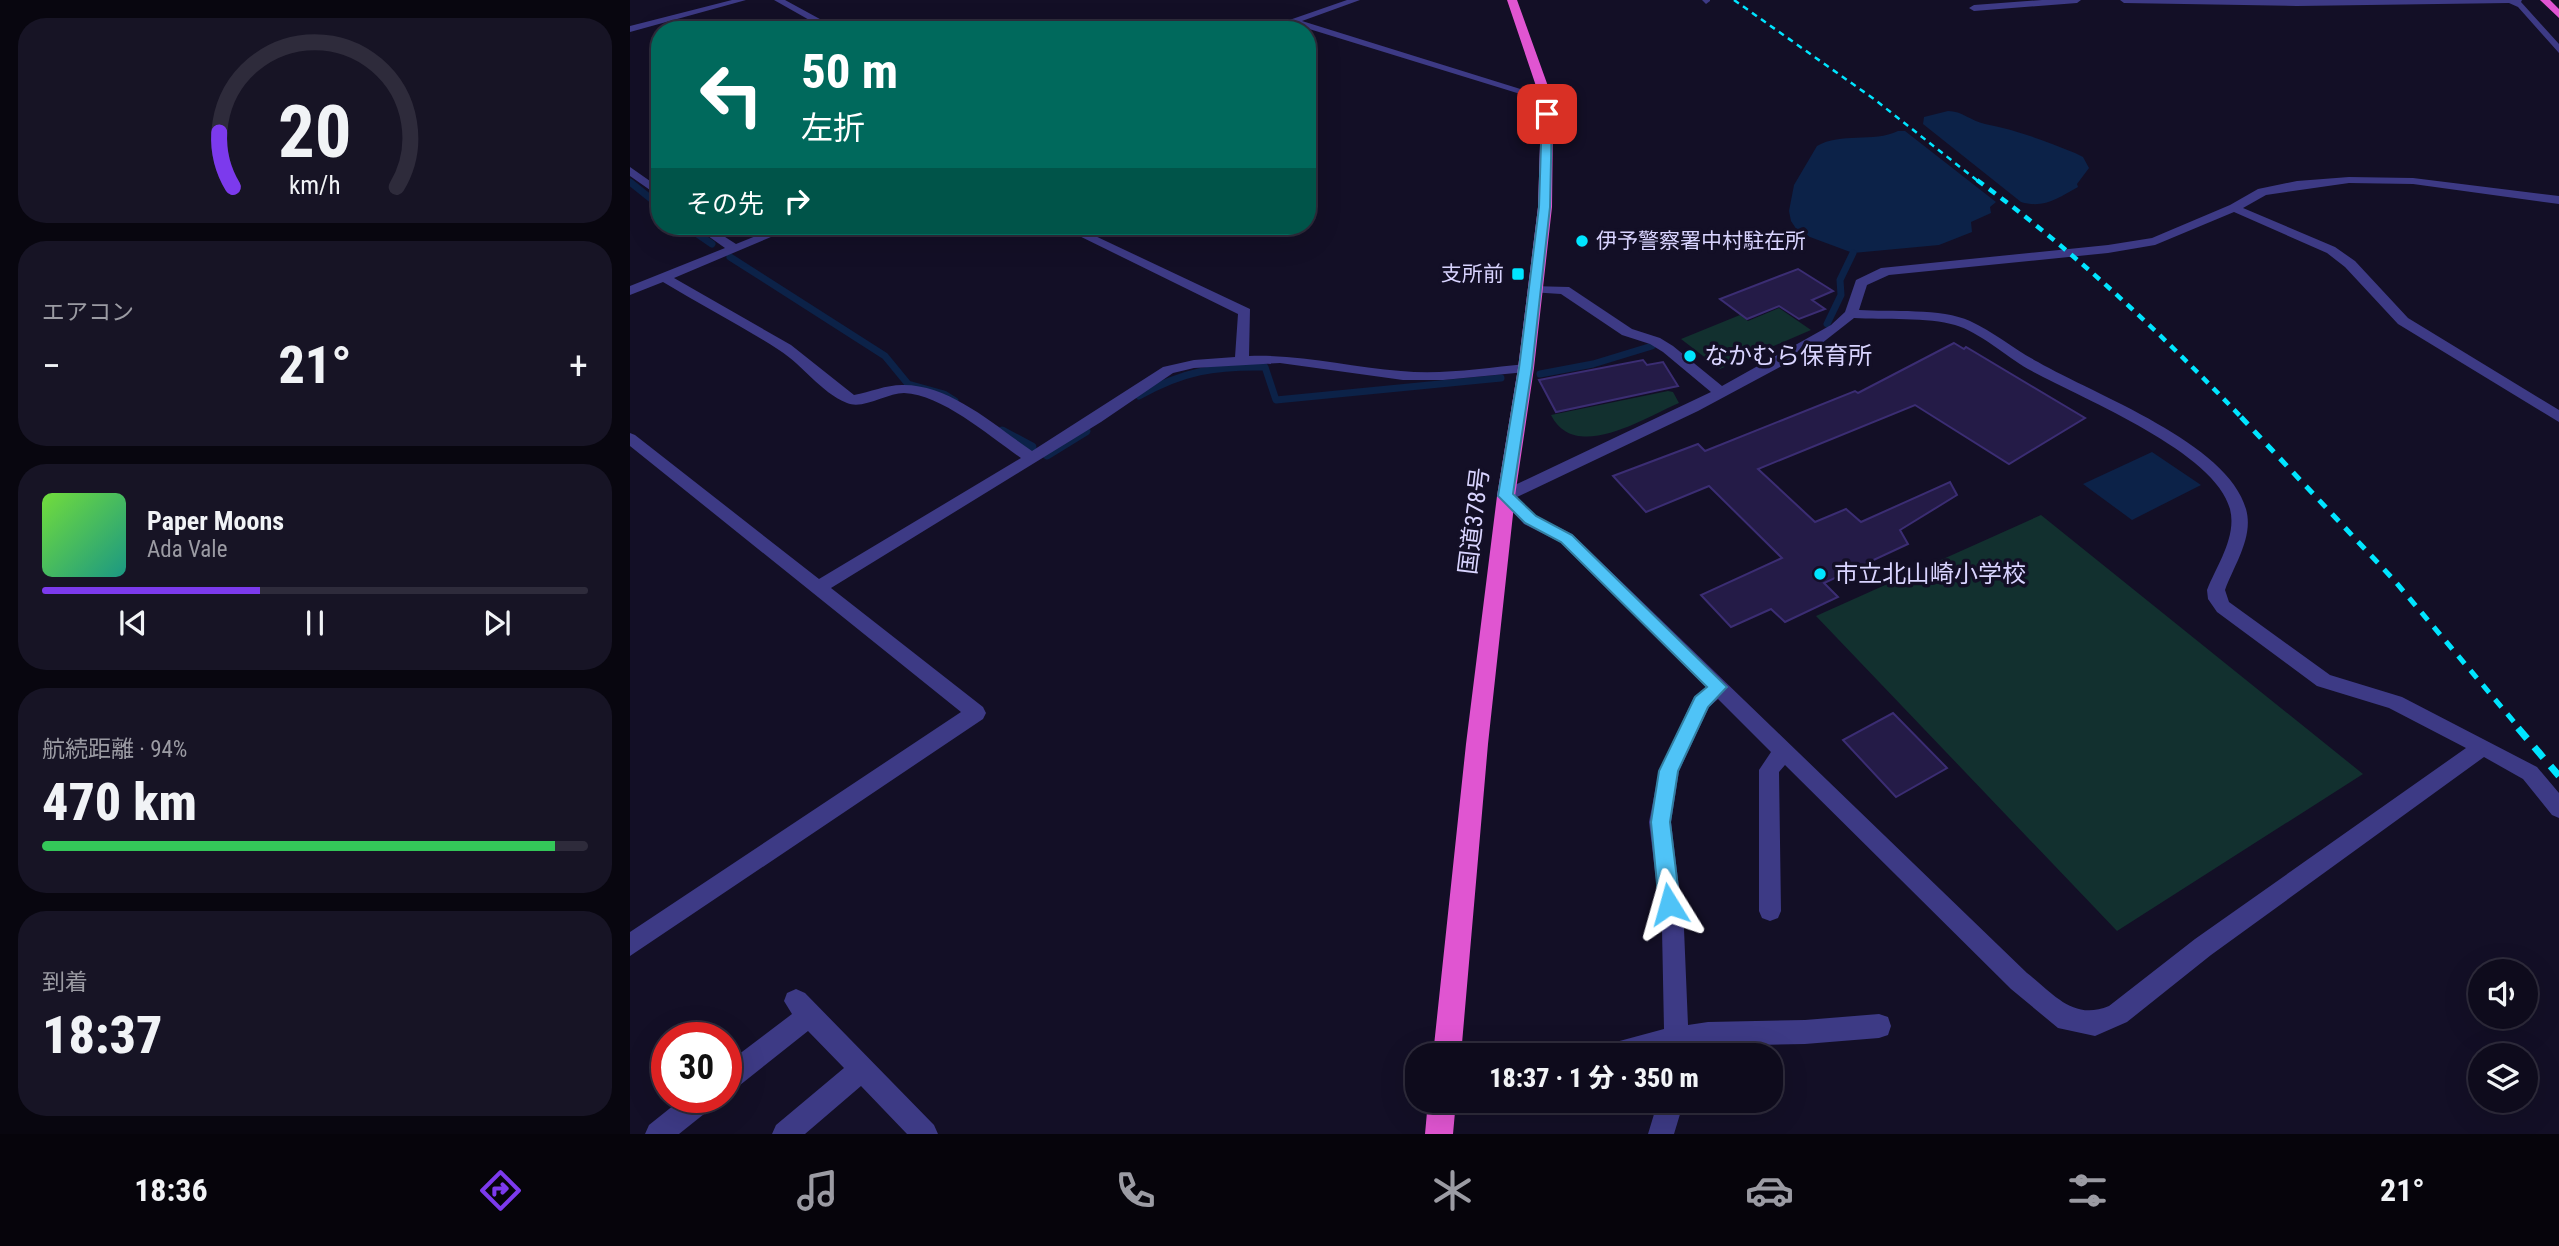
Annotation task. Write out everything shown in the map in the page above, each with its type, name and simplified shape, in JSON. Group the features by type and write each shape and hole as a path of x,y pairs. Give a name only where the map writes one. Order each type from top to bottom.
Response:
{"highway":[{"name":"国道378号","path":"1448,1043 1477,744 1506,496 1526,368 1545,207 1548,144 1544,98 1512,0"},
{"path":"2545,0 2559,15"},
{"path":"1439,1134 1441,1113"}],"street":[{"path":"661,21 742,0"},
{"path":"778,0 818,21"},
{"path":"1293,20 1356,0"},
{"path":"1974,8 2077,0"},
{"path":"2124,0 2278,5 2518,0"},
{"path":"2510,0 2521,5 2559,50"},
{"path":"630,29 651,24"},
{"path":"1316,27 1544,98"},
{"path":"630,170 651,187"},
{"path":"2483,747 2203,947 2118,1014 2095,1024 2067,1020 2020,981 1566,538 1530,520 1506,496 1721,393 1812,344 1851,314 1861,283 1886,271 2133,245 2175,234 2234,208 2262,192 2279,188 2382,179 2559,200"},
{"path":"2234,208 2331,250 2350,264 2403,321 2559,417"},
{"path":"714,235 734,248"},
{"path":"630,291 768,235"},
{"path":"1084,235 1245,312 1242,360"},
{"path":"663,277 786,348 837,391 852,400 904,389 917,391 943,400 1032,458"},
{"path":"1535,289 1564,290 1627,332 1655,341 1721,393"},
{"path":"1851,314 1948,319 1965,324 2032,365 2196,454 2221,480 2237,503 2240,526 2216,590 2217,599 2223,607 2324,681 2395,702 2530,773 2559,809"},
{"path":"820,587 1032,458 1168,370 1242,360 1280,359 1403,376 1443,376 1526,368"},
{"path":"630,438 976,713 630,945"},
{"path":"1677,1043 1673,929 1660,822 1669,771 1701,702 1718,687"},
{"path":"1770,911 1769,771 1784,751"},
{"path":"742,1065 802,1009 925,1134"},
{"path":"1687,1043 1708,1034 1805,1032 1879,1026"},
{"path":"785,1134 862,1069"},
{"path":"658,1134 685,1113"},
{"path":"1661,1134 1667,1113"}],"green space":[{"path":"1779,308 1811,330 1720,369 1681,339 1740,315 1748,321"},
{"path":"1673,392 1679,403 1611,433 1576,435 1562,429 1551,415"},
{"path":"2041,515 2363,774 2117,931 1816,616"}],"water":[{"path":"1948,111 1980,123 2031,136 2075,153 2083,157 2089,168 2077,184 2078,187 2057,198 2037,204 2021,202 1923,124 1924,117"},
{"path":"1905,131 1996,202 1990,207 1991,213 1971,222 1972,232 1939,245 1853,253 1797,230 1789,211 1794,185 1817,146 1836,139 1888,135"},
{"path":"2152,452 2201,485 2132,520 2083,484"}],"building":[{"path":"1798,269 1833,291 1812,300 1825,309 1799,319 1779,306 1747,319 1720,299"},
{"path":"1954,343 1964,349 1966,347 2085,418 2009,464 1915,405 1758,469 1815,522 1846,509 1861,522 1950,482 1957,495 1900,530 1908,544 1824,583 1838,597 1785,622 1771,609 1731,627 1701,595 1782,558 1709,486 1646,512 1613,476 1698,444 1705,451 1855,391 1858,393"},
{"path":"1643,360 1647,365 1663,362 1678,386 1556,412 1539,380"},
{"path":"1893,713 1947,768 1896,797 1843,740"}],"waterway":[{"path":"630,182 651,199"},
{"path":"699,235 712,244"},
{"path":"1827,324 1841,295 1840,280 1853,253"},
{"path":"730,257 885,356 908,384 944,394 955,401"},
{"path":"1540,374 1593,364 1652,346"},
{"path":"1139,396 1185,376 1230,368 1265,367 1276,400 1501,378"},
{"path":"1002,431 1032,447"},
{"path":"1047,455 1086,431"}],"railway":[{"path":"1734,0 1874,99 1979,182"},
{"path":"1977,180 2048,235 2115,293 2243,419"},
{"path":"2241,417 2394,580 2520,729"},
{"path":"2518,728 2559,776"}],"place":[{"name":"伊予警察署中村駐在所","path":"1582,241"},
{"name":"支所前","path":"1518,274"},
{"name":"なかむら保育所","path":"1690,356"},
{"name":"市立北山崎小学校","path":"1820,574"}],"route":[{"path":"1547,114 1545,207 1526,368 1506,496 1530,520 1566,538 1718,687 1701,702 1669,771 1660,822 1669,904"}]}
